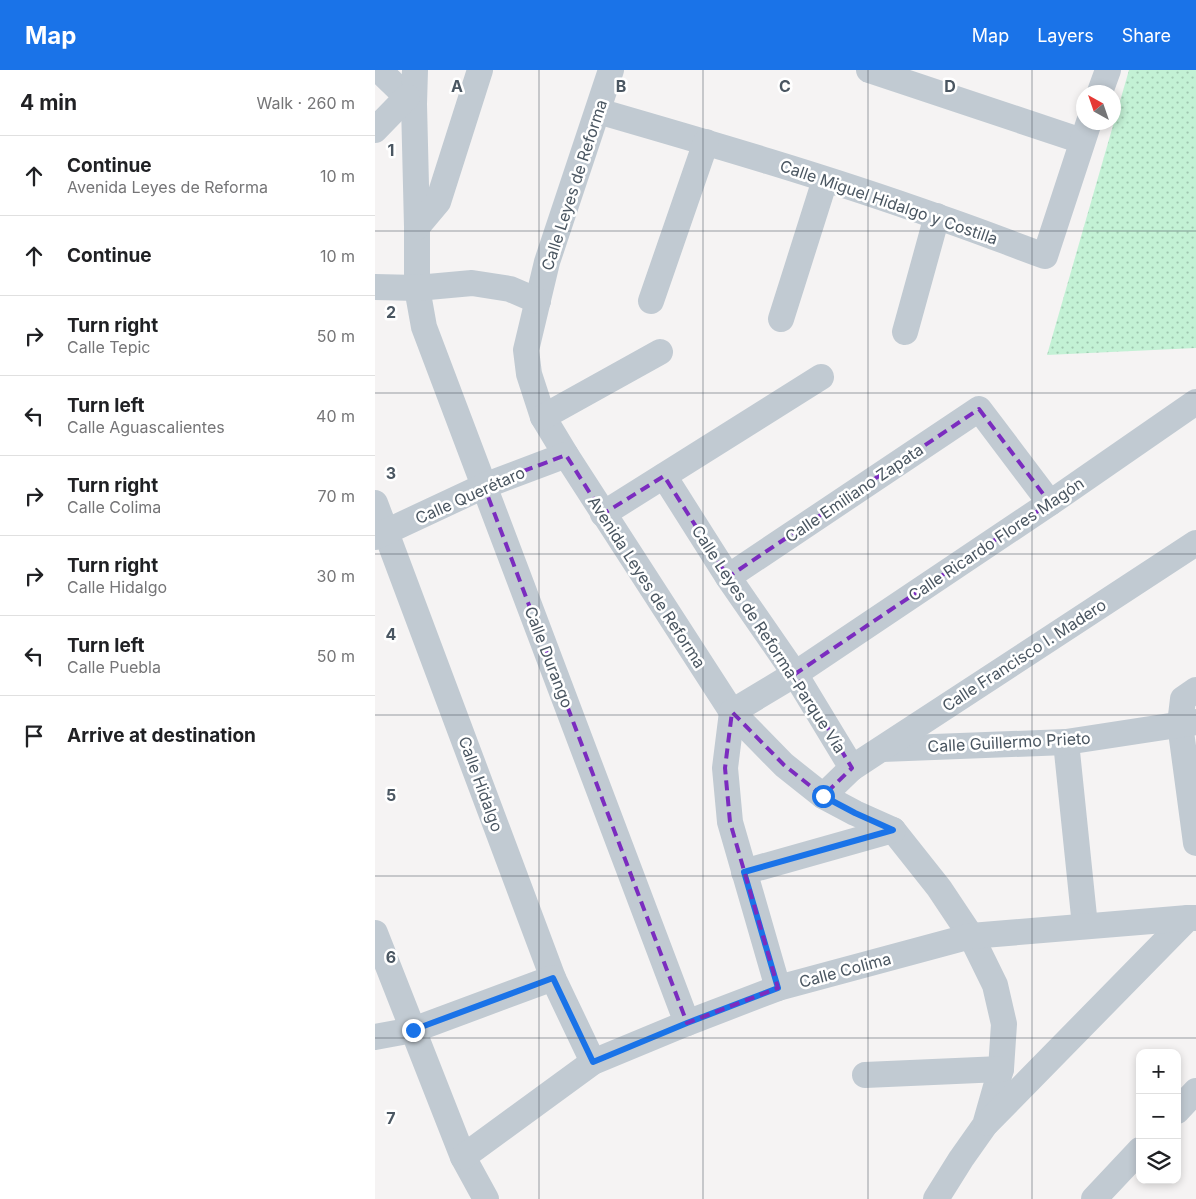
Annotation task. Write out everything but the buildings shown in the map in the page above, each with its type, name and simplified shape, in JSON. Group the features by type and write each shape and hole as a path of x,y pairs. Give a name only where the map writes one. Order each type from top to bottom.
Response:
{"street":[{"path":"375,130 411,101 379,70"},
{"name":"Calle Durango","path":"415,70 411,101 417,227 417,288 424,327 687,1023"},
{"path":"417,227 438,202 480,70"},
{"name":"Calle Leyes de Reforma","path":"538,300 547,262 611,70"},
{"path":"869,70 1085,132"},
{"path":"1102,85 1108,70"},
{"name":"Calle Miguel Hidalgo y Costilla","path":"598,111 706,142 937,216 1045,256 1085,132"},
{"path":"651,301 706,142"},
{"path":"781,319 825,180"},
{"path":"905,332 937,216"},
{"path":"375,287 417,288 472,283 510,289 538,300"},
{"name":"Avenida Leyes de Reforma","path":"538,300 526,350 529,374 543,418 732,712 783,765 823,796 893,830"},
{"path":"543,418 660,352"},
{"path":"603,514 821,377"},
{"name":"Calle Ricardo Flores Magón","path":"732,712 795,674 1050,503 1196,402"},
{"name":"Calle Emiliano Zapata","path":"729,577 979,409 1050,503"},
{"name":"Calle Querétaro","path":"381,535 484,486 566,455"},
{"name":"Calle Leyes de Reforma-Parque Vía","path":"664,476 729,577 795,674 852,768 823,796"},
{"name":"Calle Hidalgo","path":"375,503 381,535 553,978 593,1062"},
{"name":"Calle Francisco I. Madero","path":"852,768 1196,542"},
{"path":"1196,690 1183,699 1188,723 1196,843"},
{"path":"732,712 725,768 731,822 778,988"},
{"name":"Calle Guillermo Prieto","path":"882,749 1066,742 1188,723"},
{"path":"1066,742 1085,926"},
{"path":"744,872 893,830 939,888 971,936 995,985 1004,1024 1001,1069 985,1125"},
{"path":"936,1199 985,1125 1192,918"},
{"name":"Calle Colima","path":"463,1157 593,1062 778,988 971,936 1192,918"},
{"path":"375,933 463,1157 486,1199"},
{"path":"375,1036 413,1030 553,978"},
{"path":"865,1075 1001,1069"},
{"path":"1181,1107 1196,1091"},
{"path":"1093,1199 1136,1154"}],"highlighted area":[{"path":"979,409 1050,503 795,674 852,768 823,796 784,765 732,712 725,768 730,822 778,988 687,1023 484,486 566,455 603,514 664,476 728,577"}],"green space":[{"path":"1129,70 1196,70 1196,348 1047,355 1112,130 1121,130 1121,98"}],"route":[{"path":"413,1030 553,978 593,1062 778,988 744,872 893,830 823,796"}]}
